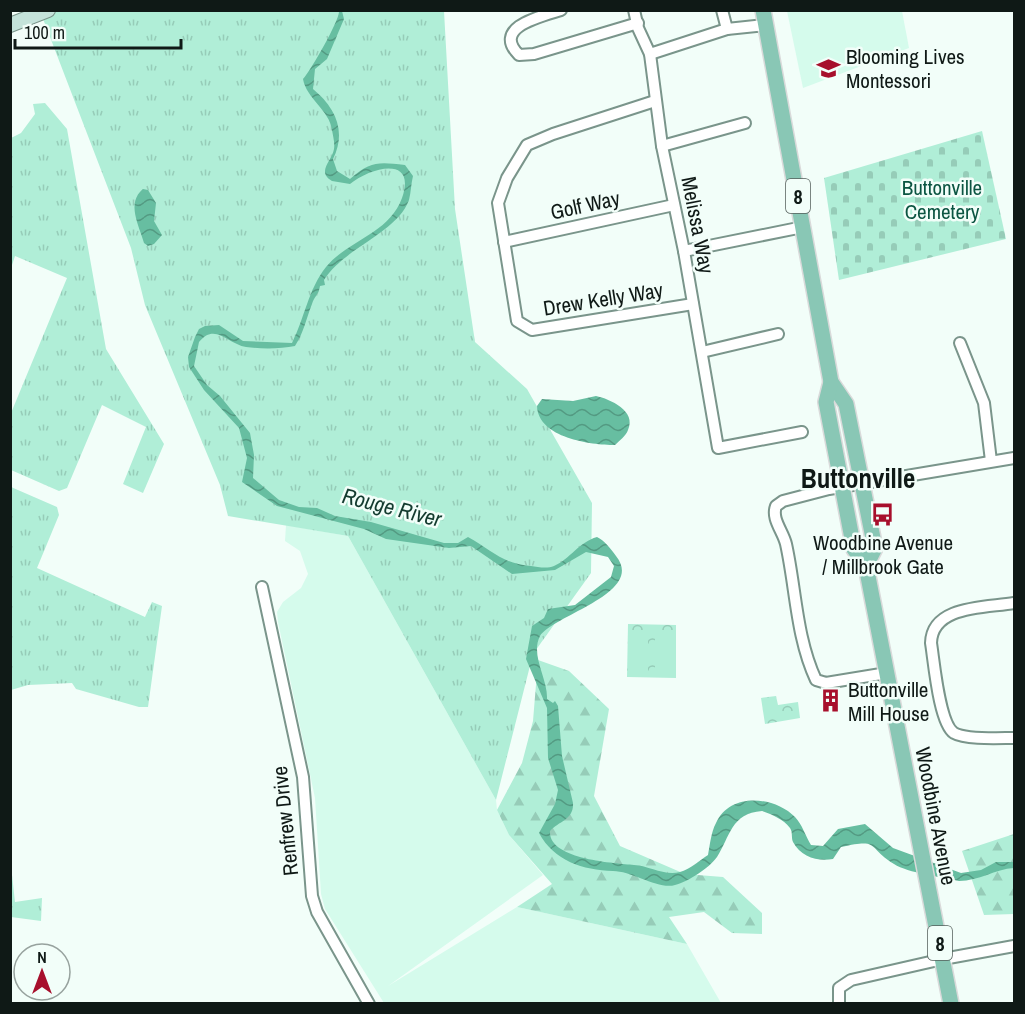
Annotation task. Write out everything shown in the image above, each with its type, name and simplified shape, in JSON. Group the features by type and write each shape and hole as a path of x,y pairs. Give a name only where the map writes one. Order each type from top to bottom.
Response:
{"main road":[{"path":"10,25 48,10"},
{"name":"Woodbine Avenue","path":"764,18 831,381 846,404 875,548 866,566"},
{"name":"Woodbine Avenue","path":"831,381 826,402 844,486 854,549 866,566 951,1004"}],"street":[{"path":"561,10 523,22 515,30 511,40 513,48 519,55 534,54 638,23"},
{"name":"Melissa Way","path":"634,10 650,54 662,146 684,251 718,448 802,432"},
{"path":"722,10 727,29"},
{"path":"650,54 764,18"},
{"name":"Drew Kelly Way","path":"655,101 553,134 527,145 507,178 498,203 517,321 532,330 693,303"},
{"path":"662,146 745,123"},
{"name":"Golf Way","path":"504,242 674,205"},
{"path":"684,251 803,227"},
{"path":"702,352 778,334"},
{"path":"960,343 984,403 991,461"},
{"path":"887,673 826,683 816,680 810,666 795,604 783,532 775,520 776,506 783,501 844,486 1014,458"},
{"name":"Renfrew Drive","path":"262,587 303,777 312,896 317,912 369,1004"},
{"path":"1014,603 953,613 941,618 931,633 931,643 943,711 951,730 964,736 1014,738"},
{"path":"839,1004 839,988 851,980 1014,946"}],"shaded area":[{"name":"Blooming Lives Montessori","path":"787,11 902,11 909,48 803,88"},
{"path":"286,525 348,536 496,800 497,810 509,835 543,875 388,986 517,907 687,944 721,1003 384,1003 325,909 321,894 315,798 277,612 283,602 301,588 308,574 300,551 285,541"}],"green space":[{"path":"40,11 444,11 455,209 475,342 527,389 592,503 591,573 533,654 496,800 348,536 228,516 220,485 145,305 131,248"},
{"path":"45,103 67,129 106,349 164,444 143,493 123,484 146,427 102,405 67,488 59,491 11,470 11,413 67,278 15,256 11,268 11,138 21,133 35,114 33,104"},
{"name":"Buttonville Cemetery","path":"982,131 1006,239 839,280 824,178"},
{"path":"11,487 57,507 59,515 37,568 145,617 152,602 162,606 148,707 139,707 76,689 72,683 28,685 11,690"},
{"path":"628,624 676,625 676,678 627,677"},
{"path":"655,631 673,631 673,671 655,671"},
{"path":"630,632 648,632 648,671 630,671"},
{"path":"538,660 569,671 609,709 594,796 620,846 685,874 723,877 762,913 762,934 732,933 704,912 669,917 687,944 517,907 552,884 509,835 497,810 522,763 533,721"},
{"path":"776,696 778,705 798,702 800,718 765,724 761,698"},
{"path":"1014,834 1014,914 984,915 962,851"},
{"path":"11,866 15,902 42,898 41,921 11,917"}],"water":[{"path":"336,11 342,11 344,19 327,59 315,69 313,89 333,112 339,129 337,149 333,159 337,171 350,179 375,164 405,165 413,176 410,197 403,212 394,222 333,268 324,280 325,285 320,286 295,346 246,347 216,334 205,336 199,342 194,366 207,385 220,396 250,433 254,455 253,478 279,500 299,507 317,508 335,516 371,522 444,543 458,543 468,537 498,556 521,565 542,568 554,566 597,537 610,548 622,569 619,581 609,592 594,602 548,628 537,643 538,659 547,699 553,703 555,701 558,706 562,756 573,803 569,817 550,831 552,841 571,854 668,873 680,872 708,855 713,830 723,813 731,806 753,800 764,801 786,810 795,817 811,845 823,846 838,829 865,824 893,848 961,873 981,870 996,862 1014,862 1014,868 959,881 900,867 885,858 872,846 862,843 841,847 833,859 816,859 805,855 796,847 791,830 784,822 762,811 744,816 738,821 717,857 709,866 686,881 675,885 661,885 628,874 591,869 570,862 553,851 539,833 555,804 558,790 548,758 547,708 526,659 532,626 544,618 548,609 575,605 611,577 614,566 608,557 586,552 555,570 512,574 471,546 449,548 386,539 364,529 277,506 242,482 247,458 239,428 204,390 189,367 188,357 199,329 219,325 243,341 292,343 315,285 326,267 345,250 388,220 402,198 405,184 403,175 398,170 390,168 369,173 350,184 332,181 325,174 334,149 332,130 327,117 305,86 303,79 318,57 334,26 339,12"},
{"path":"143,189 148,190 156,203 154,221 162,235 154,244 148,246 144,243 135,214 135,201"},
{"path":"596,396 615,403 629,417 627,432 615,445 567,438 546,426 537,406 542,399 573,401"}],"place":[{"name":"Blooming Lives Montessori","path":"828,68"},
{"name":"Woodbine Avenue / Millbrook Gate","path":"883,514"},
{"name":"Buttonville Mill House","path":"830,701"}],"district":[{"name":"Buttonville","path":"858,478"}],"water label":[{"name":"Rouge River","path":"392,507"}]}
